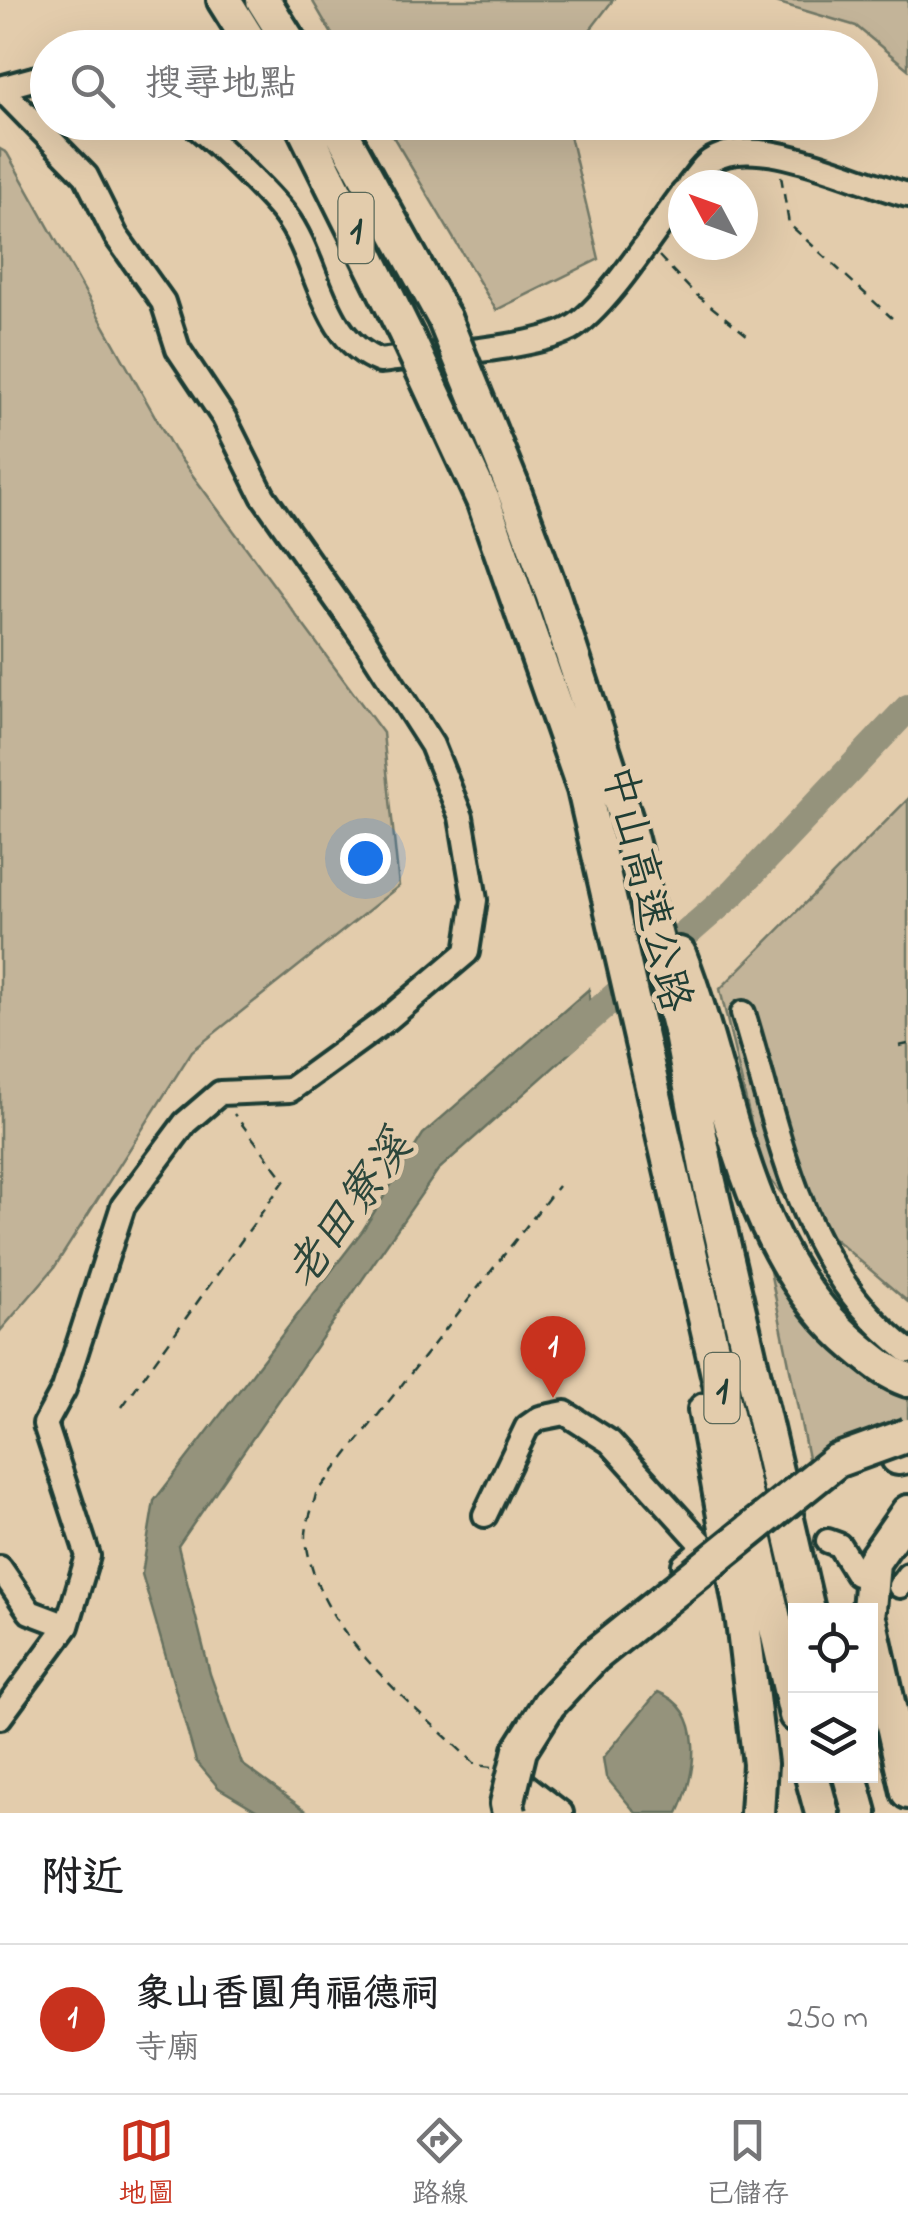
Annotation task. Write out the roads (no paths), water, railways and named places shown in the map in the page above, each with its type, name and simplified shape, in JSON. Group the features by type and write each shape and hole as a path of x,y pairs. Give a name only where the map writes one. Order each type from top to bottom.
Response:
{"highway":[{"path":"224,0 243,30"},
{"path":"263,0 282,30"},
{"name":"中山高速公路","path":"311,140 407,336 553,596 692,1023 707,1173 806,1603"},
{"name":"中山高速公路","path":"346,140 444,318 584,789 791,1693"},
{"path":"692,1023 754,1200 796,1282 839,1332 888,1373 908,1380"},
{"path":"692,1262 698,1370 742,1622 760,1764 756,1813"},
{"path":"509,1813 520,1750 549,1704 593,1656 836,1461 905,1450"},
{"path":"530,1813 540,1750 566,1711 600,1677 844,1482 905,1450"},
{"path":"869,1603 873,1562 908,1512"},
{"path":"878,1658 908,1792"},
{"path":"814,1783 822,1813"},
{"path":"852,1783 860,1813"}],"street":[{"path":"30,80 0,89 30,119"},
{"path":"0,1717 67,1626 88,1556 45,1424 64,1389 124,1206 184,1124 220,1092 290,1090 388,1018 467,952 474,900 461,816 432,745 364,639 263,496 224,418 178,349 163,302 116,236 86,176 50,140"},
{"path":"208,140 284,214 308,252 339,330 362,355 380,361 506,344 571,328 668,213"},
{"path":"702,170 708,162 734,151 778,155 908,195"},
{"path":"743,1013 813,1238 859,1306 908,1351"},
{"path":"485,1515 527,1428 540,1418 565,1413 610,1442 704,1548 562,1669 504,1768 561,1813"},
{"path":"828,1541 839,1545 857,1574"},
{"path":"0,1568 30,1612 67,1626"}],"waterway":[{"name":"老田寮溪","path":"565,1040 734,892 908,708"}],"place":[{"name":"象山香圓角福德祠","path":"553,1398"}]}
